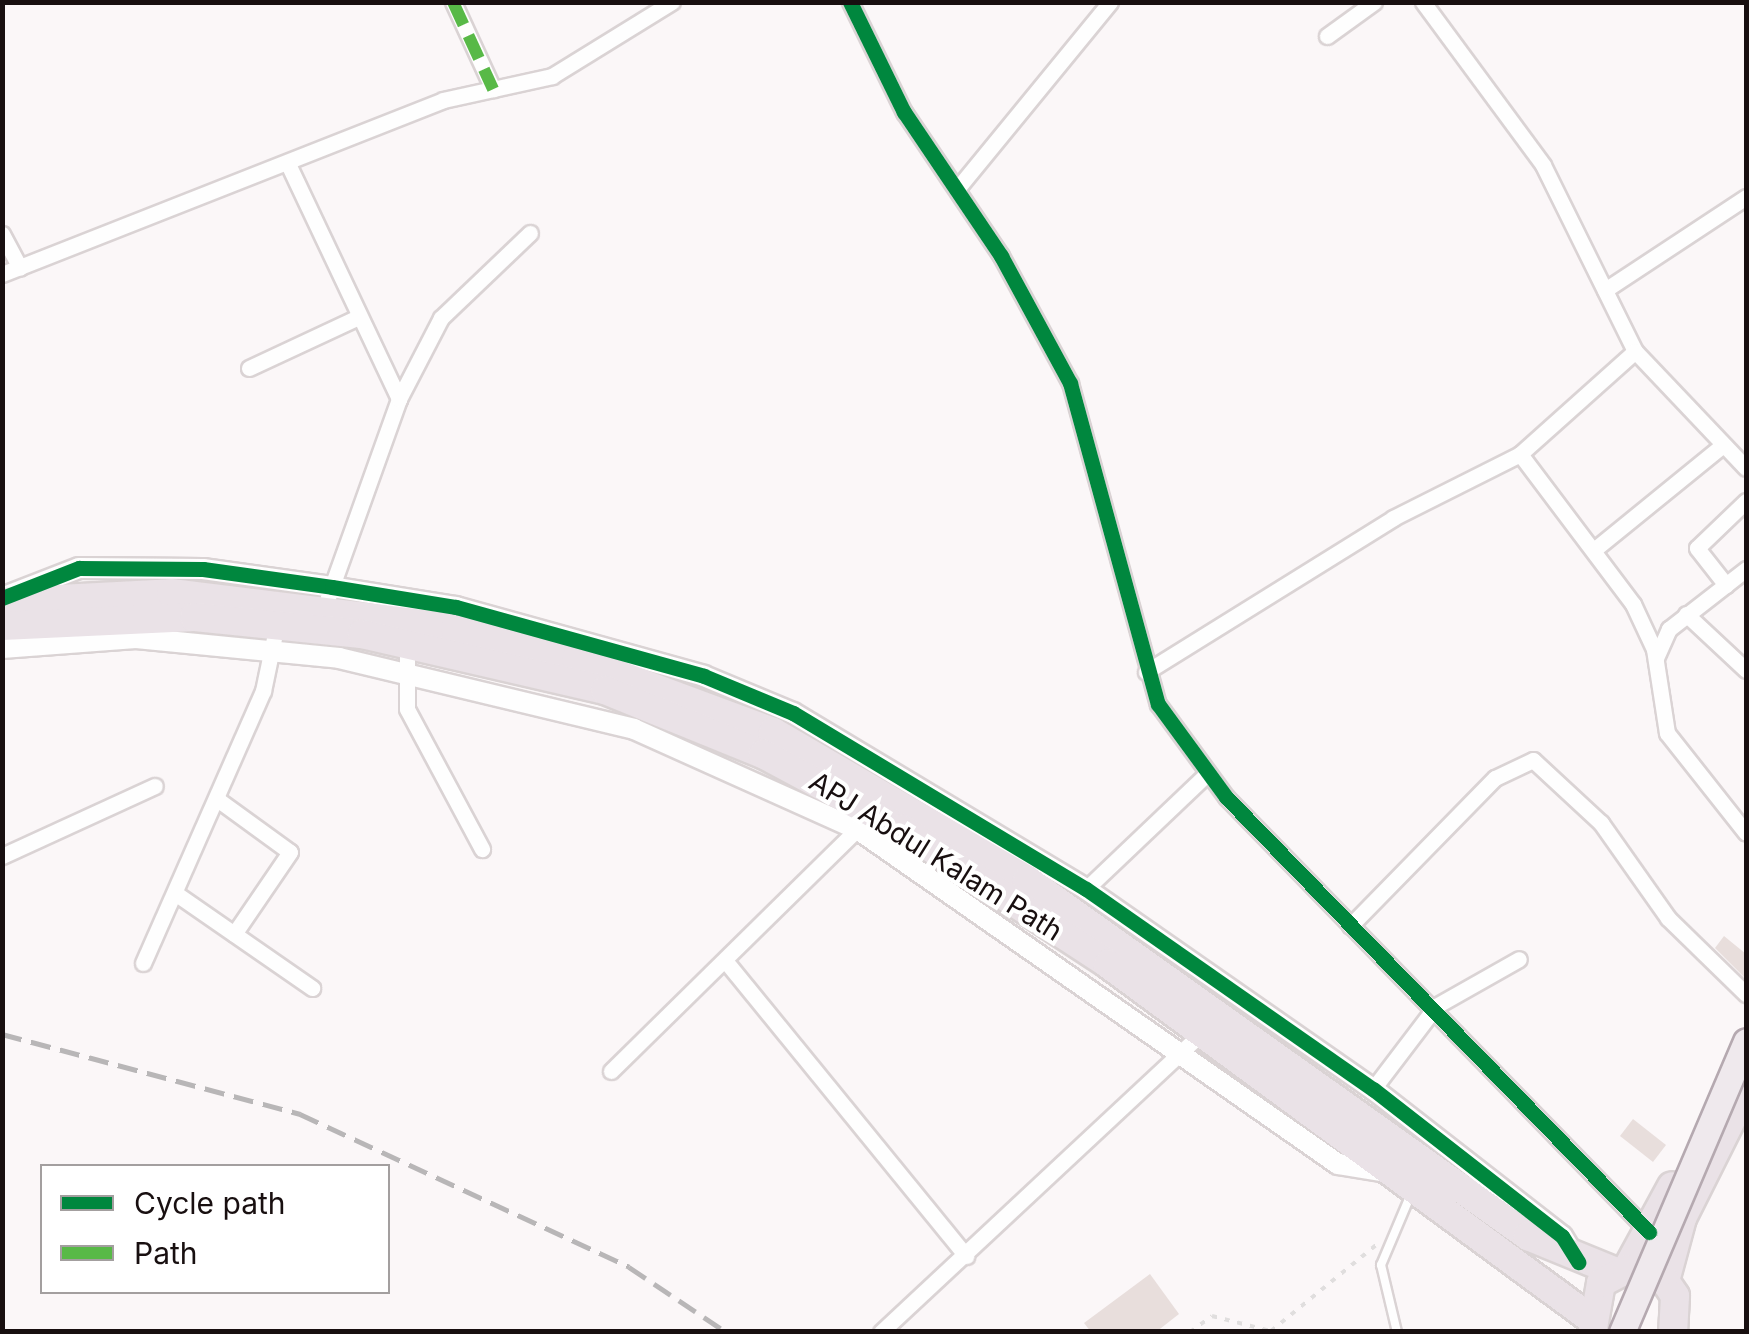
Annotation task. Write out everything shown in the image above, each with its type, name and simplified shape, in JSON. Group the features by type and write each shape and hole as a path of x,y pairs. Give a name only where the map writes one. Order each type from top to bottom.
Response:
{"highway":[{"name":"APJ Abdul Kalam Path","path":"2,600 171,593 407,642 605,690 865,821 1408,1180 1592,1325"},
{"name":"APJ Abdul Kalam Path","path":"2,626 59,632 143,616 278,614 328,598 576,659 773,732 906,789 1078,900 1578,1262 1665,1281"},
{"path":"1592,1325 1592,1300 1622,1270 1649,1232 1746,1022"},
{"path":"1673,1332 1675,1296 1665,1281 1682,1218 1746,1090"}],"main road":[{"path":"1622,1332 1746,1041"}],"street":[{"path":"453,2 493,89"},
{"path":"2,274 289,166 443,100 552,76 672,2"},
{"path":"850,2 904,112 957,188 1070,383 1146,672 1208,774 1350,926 1436,1006 1593,1184 1649,1232"},
{"path":"957,188 1110,2"},
{"path":"1328,36 1374,2"},
{"path":"1424,2 1543,165 1635,351 1746,468"},
{"path":"289,166 356,318 399,399"},
{"path":"1605,290 1746,197"},
{"path":"2,600 78,568 203,569 328,598 399,399 441,318 530,233"},
{"path":"2,234 20,268"},
{"path":"249,368 356,318"},
{"path":"1146,672 1392,518 1520,454 1635,351"},
{"path":"1595,549 1724,444"},
{"path":"1520,454 1634,604 1656,658 1667,732 1746,833"},
{"path":"1726,585 1697,548 1746,501"},
{"path":"1656,658 1686,614 1746,568"},
{"path":"143,963 217,799 273,655 278,614"},
{"path":"1686,614 1746,670"},
{"path":"2,648 59,632 136,638 402,673 716,748"},
{"path":"407,642 402,673 420,737 482,849"},
{"path":"1350,926 1495,778 1532,760 1601,823 1668,918 1746,994"},
{"path":"1078,900 1208,774"},
{"path":"2,856 155,786"},
{"path":"217,799 290,852 234,934"},
{"path":"611,1071 728,964 865,821"},
{"path":"175,893 312,988"},
{"path":"1373,1089 1436,1006 1519,960"},
{"path":"728,964 966,1256"},
{"path":"1254,1025 1373,1089 1562,1236 1578,1262"},
{"path":"881,1332 1195,1042"}],"lane":[{"path":"1397,1332 1385,1242 1408,1180"}],"path":[{"path":"1190,1332 1212,1316 1271,1331 1385,1242"}],"building":[{"path":"1724,936 1746,954 1746,979 1715,948"},
{"path":"1633,1119 1666,1145 1653,1162 1620,1136"},
{"path":"1150,1274 1179,1314 1156,1332 1091,1332 1084,1323"}],"railway":[{"path":"2,1034 300,1114 629,1267 726,1332"}],"marked path":[{"path":"453,2 493,89"}],"cycle path":[{"path":"850,2 904,112 1001,256 1070,383 1158,704 1226,797 1649,1232"},
{"path":"2,598 79,568 203,569 332,587 456,607 704,676 793,713 1086,889 1373,1089 1562,1236 1578,1262"}]}
